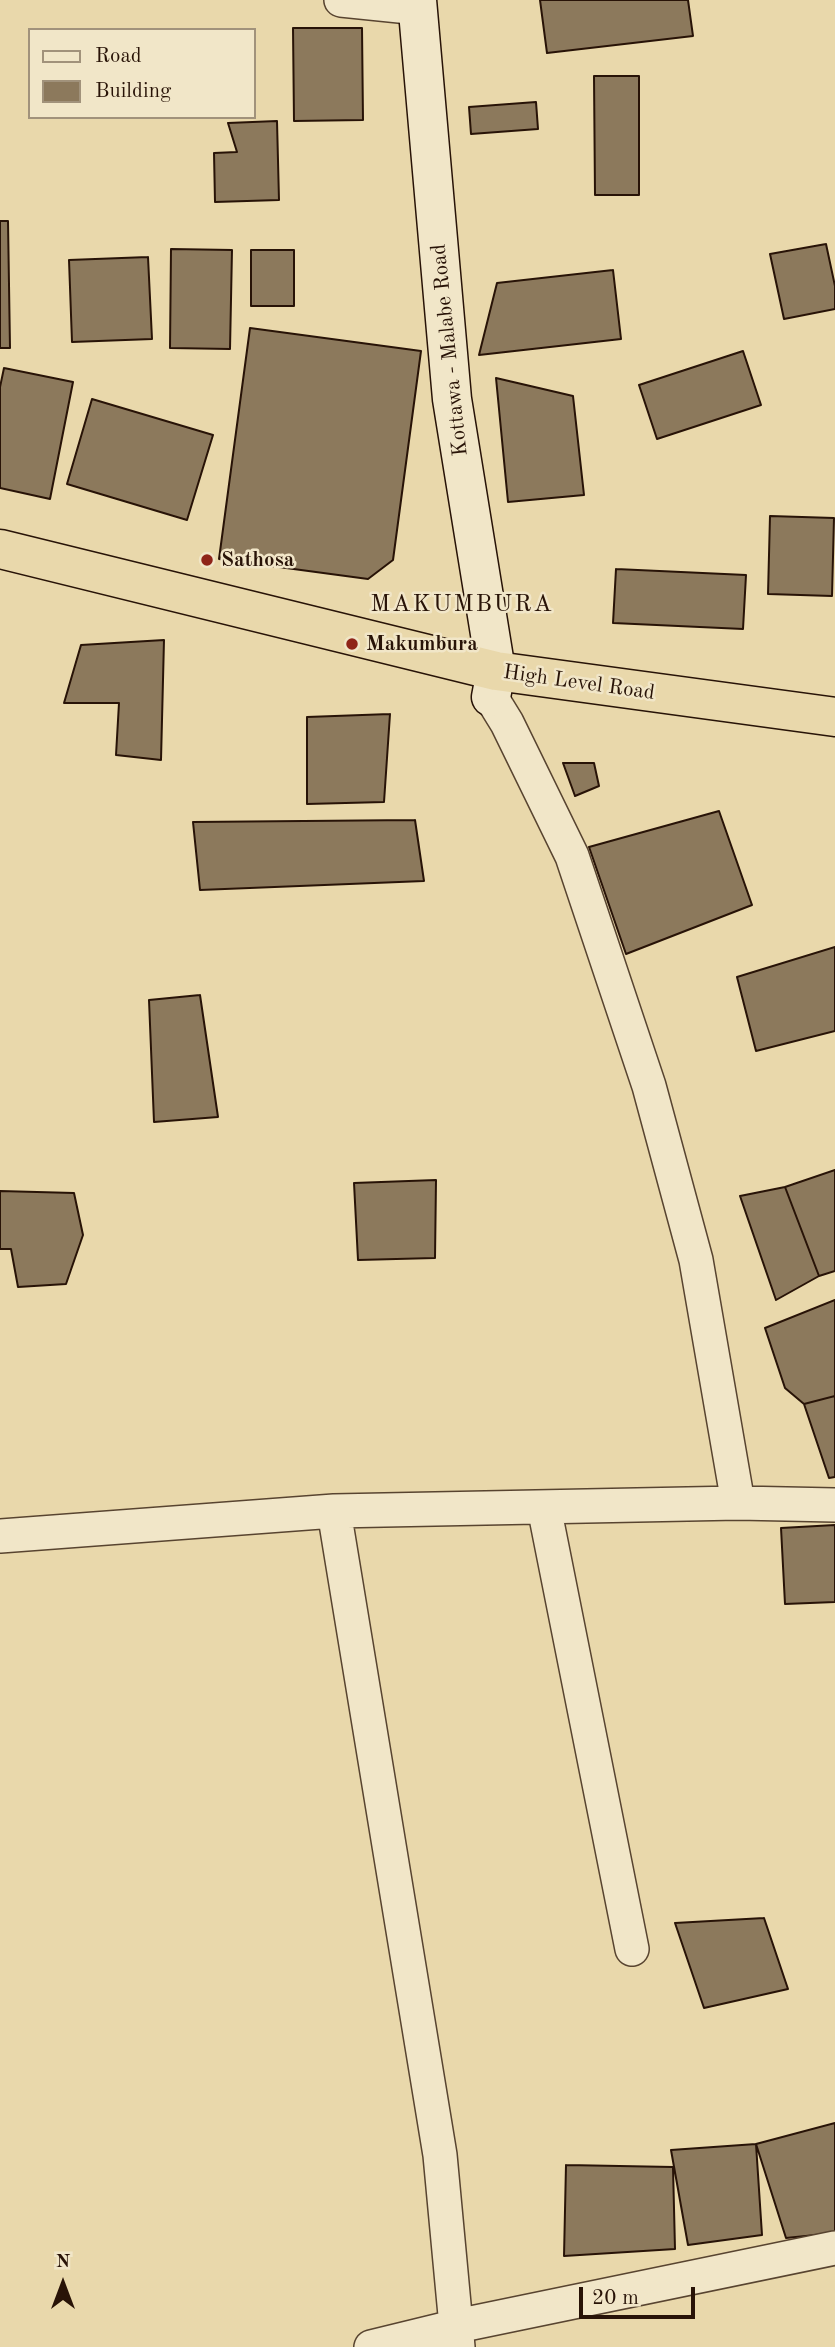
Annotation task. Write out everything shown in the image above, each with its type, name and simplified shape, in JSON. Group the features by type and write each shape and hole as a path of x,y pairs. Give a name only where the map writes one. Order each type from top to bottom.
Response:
{"highway":[{"name":"High Level Road","path":"0,549 493,684 835,717"},
{"name":"High Level Road","path":"0,576 493,684 835,743"}],"street":[{"path":"341,0 418,4"},
{"name":"Kottawa - Malabe Road","path":"418,4 452,399 493,684"},
{"path":"493,684 507,723 572,856 649,1086 696,1260 738,1503"},
{"path":"0,1536 334,1511 738,1503 835,1505"},
{"path":"544,1507 632,1949"},
{"path":"334,1511 440,2155 458,2336"},
{"path":"371,2347 458,2336 835,2248"}],"building":[{"path":"540,0 688,0 693,36 547,53"},
{"path":"293,28 362,28 363,120 294,121"},
{"path":"594,76 639,76 639,195 595,195"},
{"path":"536,102 538,129 471,134 469,107"},
{"path":"277,121 279,200 215,202 214,153 237,152 228,123"},
{"path":"0,221 8,221 10,348 0,348"},
{"path":"826,244 835,286 835,309 784,319 770,254"},
{"path":"171,249 232,250 230,349 170,348"},
{"path":"251,250 294,250 294,306 251,306"},
{"path":"148,257 152,339 72,342 69,260"},
{"path":"613,270 621,339 479,355 497,283"},
{"path":"250,328 421,351 393,560 368,579 219,559"},
{"path":"743,351 761,405 657,439 639,385"},
{"path":"4,368 73,382 50,499 0,488 0,387"},
{"path":"496,378 573,396 584,495 508,502"},
{"path":"92,399 213,435 187,520 67,484"},
{"path":"770,516 834,518 832,596 768,594"},
{"path":"616,569 746,575 743,629 613,623"},
{"path":"164,640 161,760 116,755 119,703 64,703 81,645"},
{"path":"390,714 384,802 307,804 307,717"},
{"path":"563,763 594,763 599,786 575,796"},
{"path":"719,811 752,905 626,954 589,847"},
{"path":"415,820 424,881 200,890 193,822"},
{"path":"835,947 835,1031 756,1051 737,977"},
{"path":"200,995 218,1117 154,1122 149,1000"},
{"path":"835,1170 835,1271 819,1276 785,1187"},
{"path":"436,1180 435,1258 358,1260 354,1183"},
{"path":"785,1187 819,1276 776,1300 740,1196"},
{"path":"0,1191 74,1193 83,1235 66,1284 18,1287 11,1249 0,1249"},
{"path":"835,1300 835,1396 804,1404 785,1388 765,1328"},
{"path":"835,1396 835,1477 829,1478 804,1404"},
{"path":"835,1525 835,1602 785,1604 781,1528"},
{"path":"764,1918 788,1989 704,2008 675,1923"},
{"path":"835,2123 835,2233 786,2238 756,2144"},
{"path":"756,2144 762,2235 688,2245 671,2150"},
{"path":"566,2165 673,2167 675,2249 564,2256"}],"place":[{"name":"Sathosa","path":"207,560"},
{"name":"Makumbura","path":"352,644"}],"district":[{"name":"MAKUMBURA","path":"462,605"}]}
